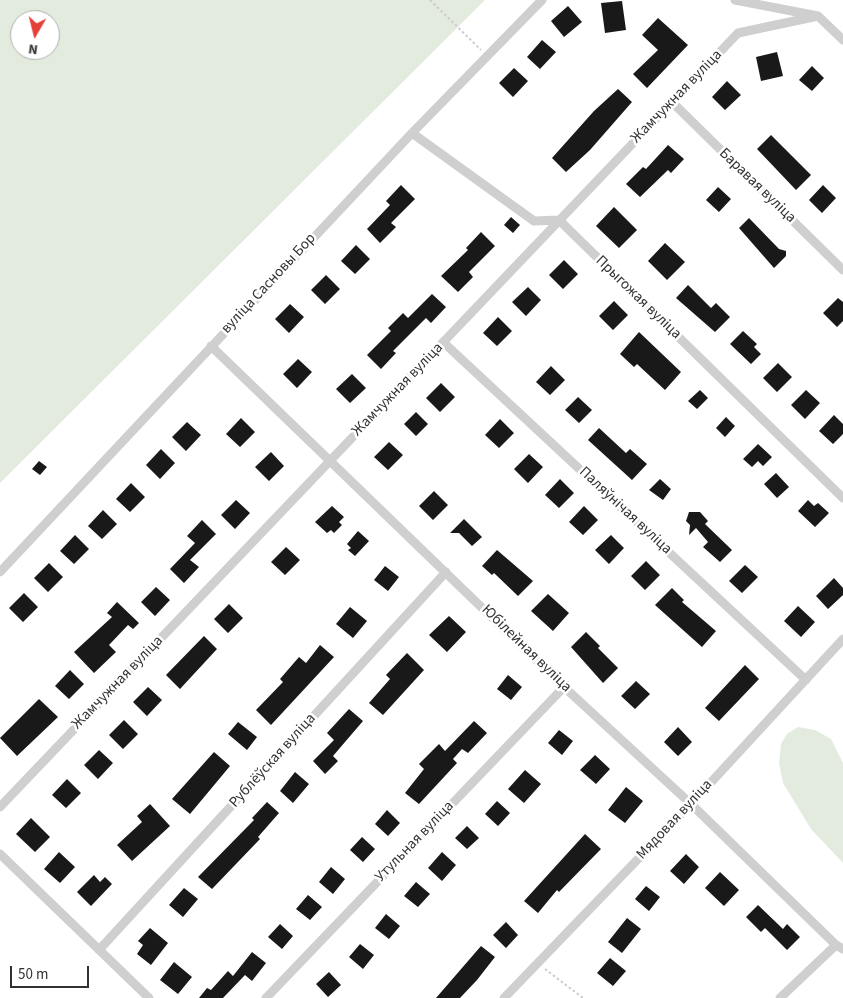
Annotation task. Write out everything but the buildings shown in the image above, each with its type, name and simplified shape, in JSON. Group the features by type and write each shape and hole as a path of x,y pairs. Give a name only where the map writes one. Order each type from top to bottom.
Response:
{"street":[{"name":"вуліца Сасновы Бор","path":"0,572 412,133 542,0"},
{"path":"735,0 818,16 843,40"},
{"name":"Жамчужная вуліца","path":"0,806 738,33 818,16"},
{"name":"Баравая вуліца","path":"672,102 843,270"},
{"path":"412,133 534,221 559,220"},
{"name":"Прыгожая вуліца","path":"559,220 843,498"},
{"name":"Паляўнічая вуліца","path":"443,342 806,680"},
{"name":"Юбілейная вуліца","path":"211,346 564,686 691,804 839,947"},
{"name":"Рублёўская вуліца","path":"99,950 446,572"},
{"name":"Мядовая вуліца","path":"504,998 539,964 691,804 843,639"},
{"name":"Утульная вуліца","path":"266,998 564,686"},
{"path":"0,854 149,998"},
{"path":"780,998 839,947"}],"path":[{"path":"430,0 488,57"},
{"path":"539,964 583,998"}],"shaded area":[{"path":"0,0 485,0 0,483"},
{"path":"798,727 815,730 831,739 843,763 843,863 811,829 783,783 779,763 781,744 787,734"}]}
